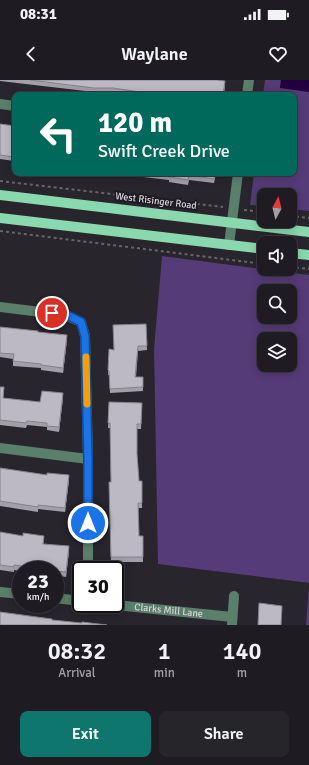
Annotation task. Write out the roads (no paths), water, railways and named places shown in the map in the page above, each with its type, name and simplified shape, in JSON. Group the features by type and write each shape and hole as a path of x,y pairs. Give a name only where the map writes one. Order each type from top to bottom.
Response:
{"main road":[{"name":"West Risinger Road","path":"0,195 309,232"},
{"path":"0,218 257,248"},
{"path":"297,254 309,255"}],"street":[{"path":"247,92 249,80"},
{"path":"0,104 12,106"},
{"path":"229,245 238,176"},
{"path":"0,307 65,314 81,322 85,336 88,459 88,561"},
{"path":"0,448 88,459"},
{"path":"0,592 12,593"},
{"path":"232,621 234,596"},
{"name":"Clarks Mill Lane","path":"124,606 232,621"}]}
